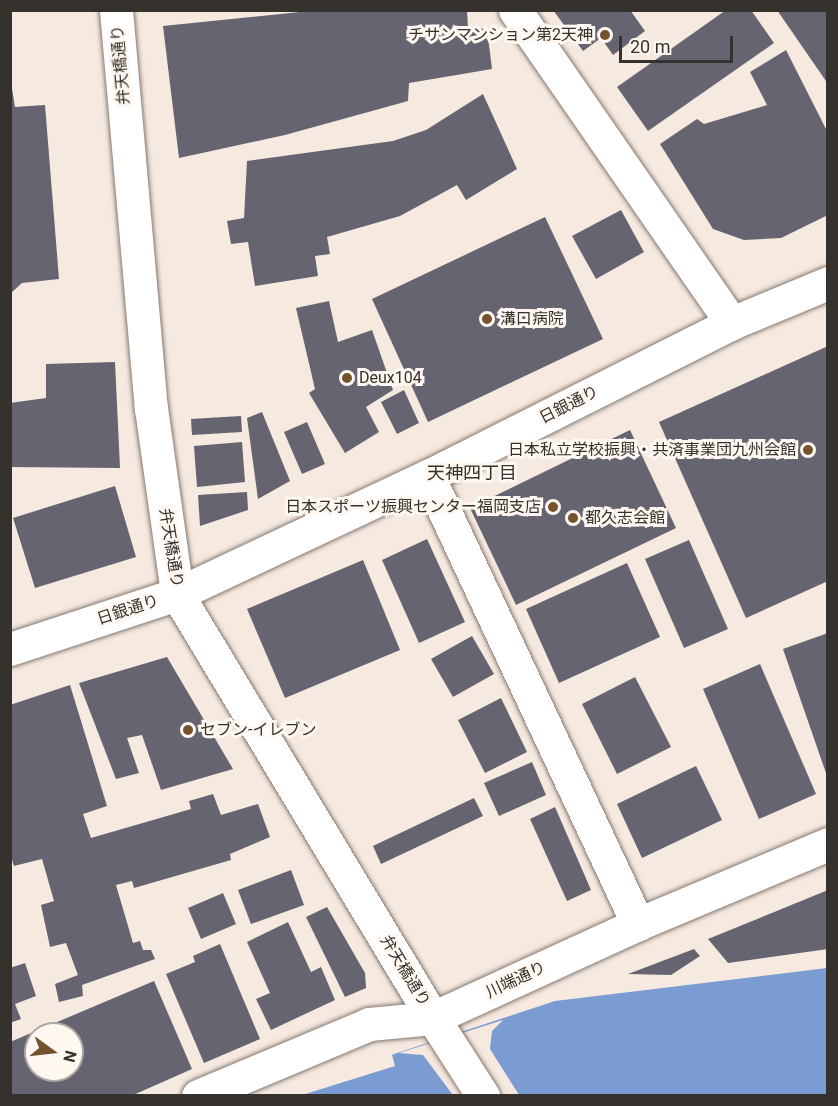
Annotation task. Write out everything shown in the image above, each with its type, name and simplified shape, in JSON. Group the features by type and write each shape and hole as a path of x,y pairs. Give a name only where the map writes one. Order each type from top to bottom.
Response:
{"street":[{"name":"弁天橋通り","path":"116,10 151,408 177,594 483,1095"},
{"path":"515,10 732,323"},
{"name":"日銀通り","path":"10,649 177,594 428,476 732,323 828,283"},
{"path":"428,476 638,924"},
{"name":"川端通り","path":"198,1095 369,1024 440,1028 638,924 828,844"}],"water":[{"path":"827,968 827,1095 299,1096 395,1066 392,1055 397,1053 555,1001"}],"pier":[{"path":"503,1020 492,1031 490,1049 519,1095 453,1095 423,1055 399,1053"}],"building":[{"path":"319,10 467,10 468,28 487,29 492,69 409,83 408,101 285,135 179,158 163,26"},
{"name":"チサンマンション第2天神","path":"553,10 630,10 645,31 613,55 601,38 583,51"},
{"path":"726,10 751,10 774,43 648,131 617,87"},
{"path":"777,10 828,10 828,84"},
{"path":"786,50 828,133 828,215 781,238 744,240 713,229 660,144 697,119 704,124 767,105 750,72"},
{"path":"10,76 15,107 45,105 59,279 22,283 10,294"},
{"path":"483,94 517,169 466,200 457,185 400,216 327,237 330,254 315,256 318,276 255,286 248,242 231,244 227,221 244,218 247,161 393,141 426,130"},
{"path":"621,210 644,252 596,279 572,236"},
{"name":"溝口病院","path":"545,217 603,339 428,422 372,299"},
{"path":"329,301 338,342 372,330 393,390 366,407 379,432 345,453 309,393 315,389 296,308"},
{"path":"828,346 828,581 746,618 659,422"},
{"path":"115,362 120,468 10,467 10,403 46,398 46,364"},
{"path":"404,390 419,423 397,434 381,402"},
{"path":"262,412 290,481 258,499 247,418"},
{"path":"241,416 242,432 192,435 191,419"},
{"path":"307,422 325,464 302,474 284,432"},
{"name":"都久志会館","path":"630,430 676,528 516,605 470,508"},
{"path":"242,442 245,482 197,487 194,446"},
{"path":"115,486 136,557 35,588 13,518"},
{"path":"247,492 248,510 200,526 198,495"},
{"path":"427,539 465,622 419,643 382,560"},
{"path":"689,540 728,629 684,648 645,559"},
{"path":"363,560 400,650 285,698 247,609"},
{"path":"627,563 660,637 559,683 526,609"},
{"path":"828,633 828,776 827,776 783,649"},
{"path":"472,636 494,674 453,697 431,659"},
{"path":"167,657 233,769 161,790 142,735 127,738 139,773 116,779 79,683"},
{"path":"760,664 816,794 759,819 703,689"},
{"path":"635,677 671,747 617,774 582,704"},
{"path":"70,685 107,806 83,814 91,838 191,809 189,801 213,794 221,815 258,804 270,837 230,854 231,860 134,888 132,881 116,885 133,943 140,941 143,950 151,950 155,959 82,985 83,996 59,1002 55,984 78,975 66,943 50,947 41,905 54,901 42,859 14,866 10,854 10,705"},
{"path":"501,698 527,752 485,773 458,720"},
{"path":"532,762 546,795 499,816 484,783"},
{"path":"696,766 722,820 642,858 617,804"},
{"path":"474,798 483,816 381,864 373,846"},
{"path":"555,807 591,890 567,901 530,819"},
{"path":"291,870 304,905 251,924 238,890"},
{"path":"828,890 828,949 728,963 708,939"},
{"path":"223,893 236,924 201,939 188,908"},
{"path":"327,907 365,973 366,988 345,997 306,917"},
{"path":"288,922 311,972 321,967 335,1000 271,1030 256,999 270,993 247,942"},
{"path":"220,944 260,1039 204,1063 166,974 195,962 193,956"},
{"path":"694,949 700,956 671,975 628,974"},
{"path":"25,963 36,996 15,1004 21,1019 10,1023 10,968"},
{"path":"154,981 192,1069 131,1096 10,1096 10,1042 24,1036 24,1082 84,1082 84,1022 57,1022"}],"place":[{"name":"チサンマンション第2天神","path":"605,35"},
{"name":"溝口病院","path":"487,319"},
{"name":"Deux104","path":"347,378"},
{"name":"日本私立学校振興・共済事業団九州会館","path":"808,450"},
{"name":"日本スポーツ振興センター福岡支店","path":"553,507"},
{"name":"都久志会館","path":"573,518"},
{"name":"セブン-イレブン","path":"188,730"}],"district":[{"name":"天神四丁目","path":"472,473"}]}
